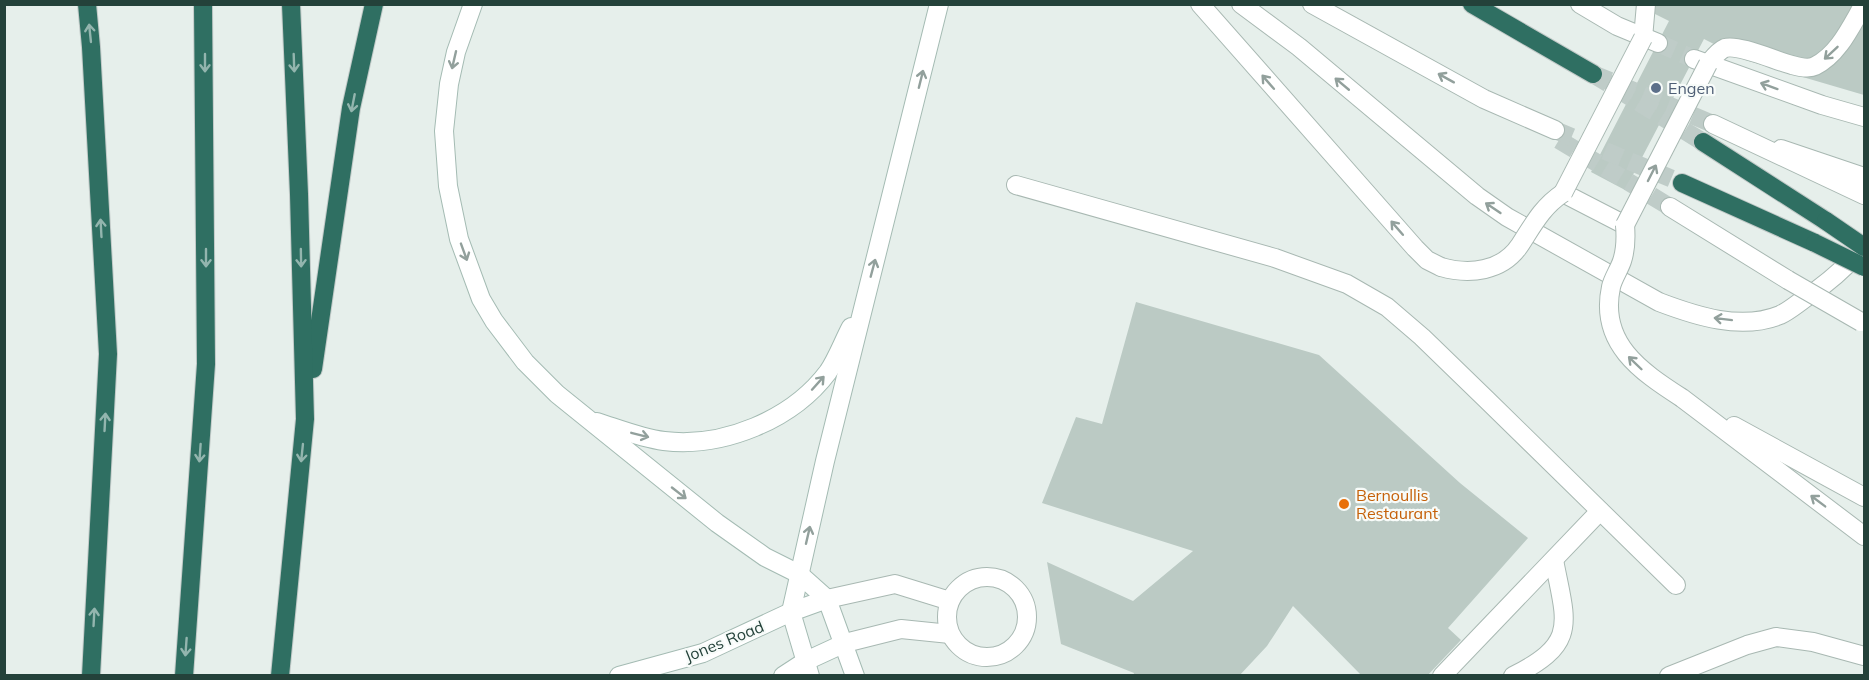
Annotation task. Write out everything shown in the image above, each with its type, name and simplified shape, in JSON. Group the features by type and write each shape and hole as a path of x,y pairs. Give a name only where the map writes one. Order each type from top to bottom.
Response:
{"highway":[{"path":"87,4 108,354 91,675"},
{"path":"184,675 206,364 203,4"},
{"path":"291,4 305,419"},
{"path":"281,673 305,419 351,108 374,4"},
{"path":"1472,4 1593,74"},
{"path":"1703,142 1864,247"},
{"path":"1682,183 1864,267"}],"street":[{"path":"473,4 456,52 449,84 444,131 448,186 459,239 481,299 494,321 525,362 557,394 717,523 765,557 799,574 827,598 855,675"},
{"path":"808,668 791,612 865,298 904,151 939,4"},
{"path":"1200,4 1415,248 1427,260 1440,267 1467,272 1483,270 1498,264 1518,248 1535,219 1550,202 1563,193 1650,41 1646,4"},
{"path":"1241,4 1299,47 1477,196 1507,217 1659,302 1707,317 1745,322 1763,320 1781,315 1826,285 1864,247"},
{"path":"1312,4 1484,99 1557,135"},
{"path":"1864,4 1835,51 1814,67 1799,67 1739,47 1726,48 1701,61 1626,225 1626,247 1612,283 1608,306 1609,321 1623,350 1634,363 1864,536"},
{"path":"1589,7 1650,41"},
{"path":"1701,61 1822,105 1864,117"},
{"path":"1713,124 1858,183"},
{"path":"1016,185 1275,258 1347,284 1387,307 1422,337 1676,585"},
{"path":"1563,193 1626,225"},
{"path":"1670,207 1863,323"},
{"path":"584,417 636,435 664,441 717,438 763,424 788,410 807,395 830,369 865,298"},
{"path":"1682,398 1864,497"},
{"path":"1442,675 1600,511"},
{"path":"1513,675 1555,647 1561,638 1565,625 1554,560"},
{"path":"991,577 1007,582 1020,593 1027,608 1027,626 1020,641 1008,652 992,658 975,656 967,652 960,648 950,634 946,618 950,601 960,587 974,579 991,577"},
{"name":"Jones Road","path":"619,675 703,653 827,598 895,584 950,601"},
{"path":"783,675 808,668 845,644 901,629 950,634"},
{"path":"1669,675 1747,645 1776,638 1813,642 1864,656"}],"building":[{"path":"1635,4 1864,4 1864,95 1745,60 1704,39 1625,190 1591,172 1669,21"},
{"path":"1136,302 1319,355 1460,483 1528,538 1448,628 1461,640 1427,676 1362,676 1293,606 1267,646 1239,676 1133,676 1134,673 1061,644 1047,562 1133,601 1193,551 1042,503 1076,417 1102,424"}],"tunnel":[{"path":"1658,43 1694,59"},
{"path":"1593,74 1713,124"},
{"path":"1593,74 1703,142"},
{"path":"1555,130 1682,183"},
{"path":"1559,140 1670,207"}],"place":[{"name":"Engen","path":"1656,88"},
{"name":"Bernoullis Restaurant","path":"1344,504"}]}
